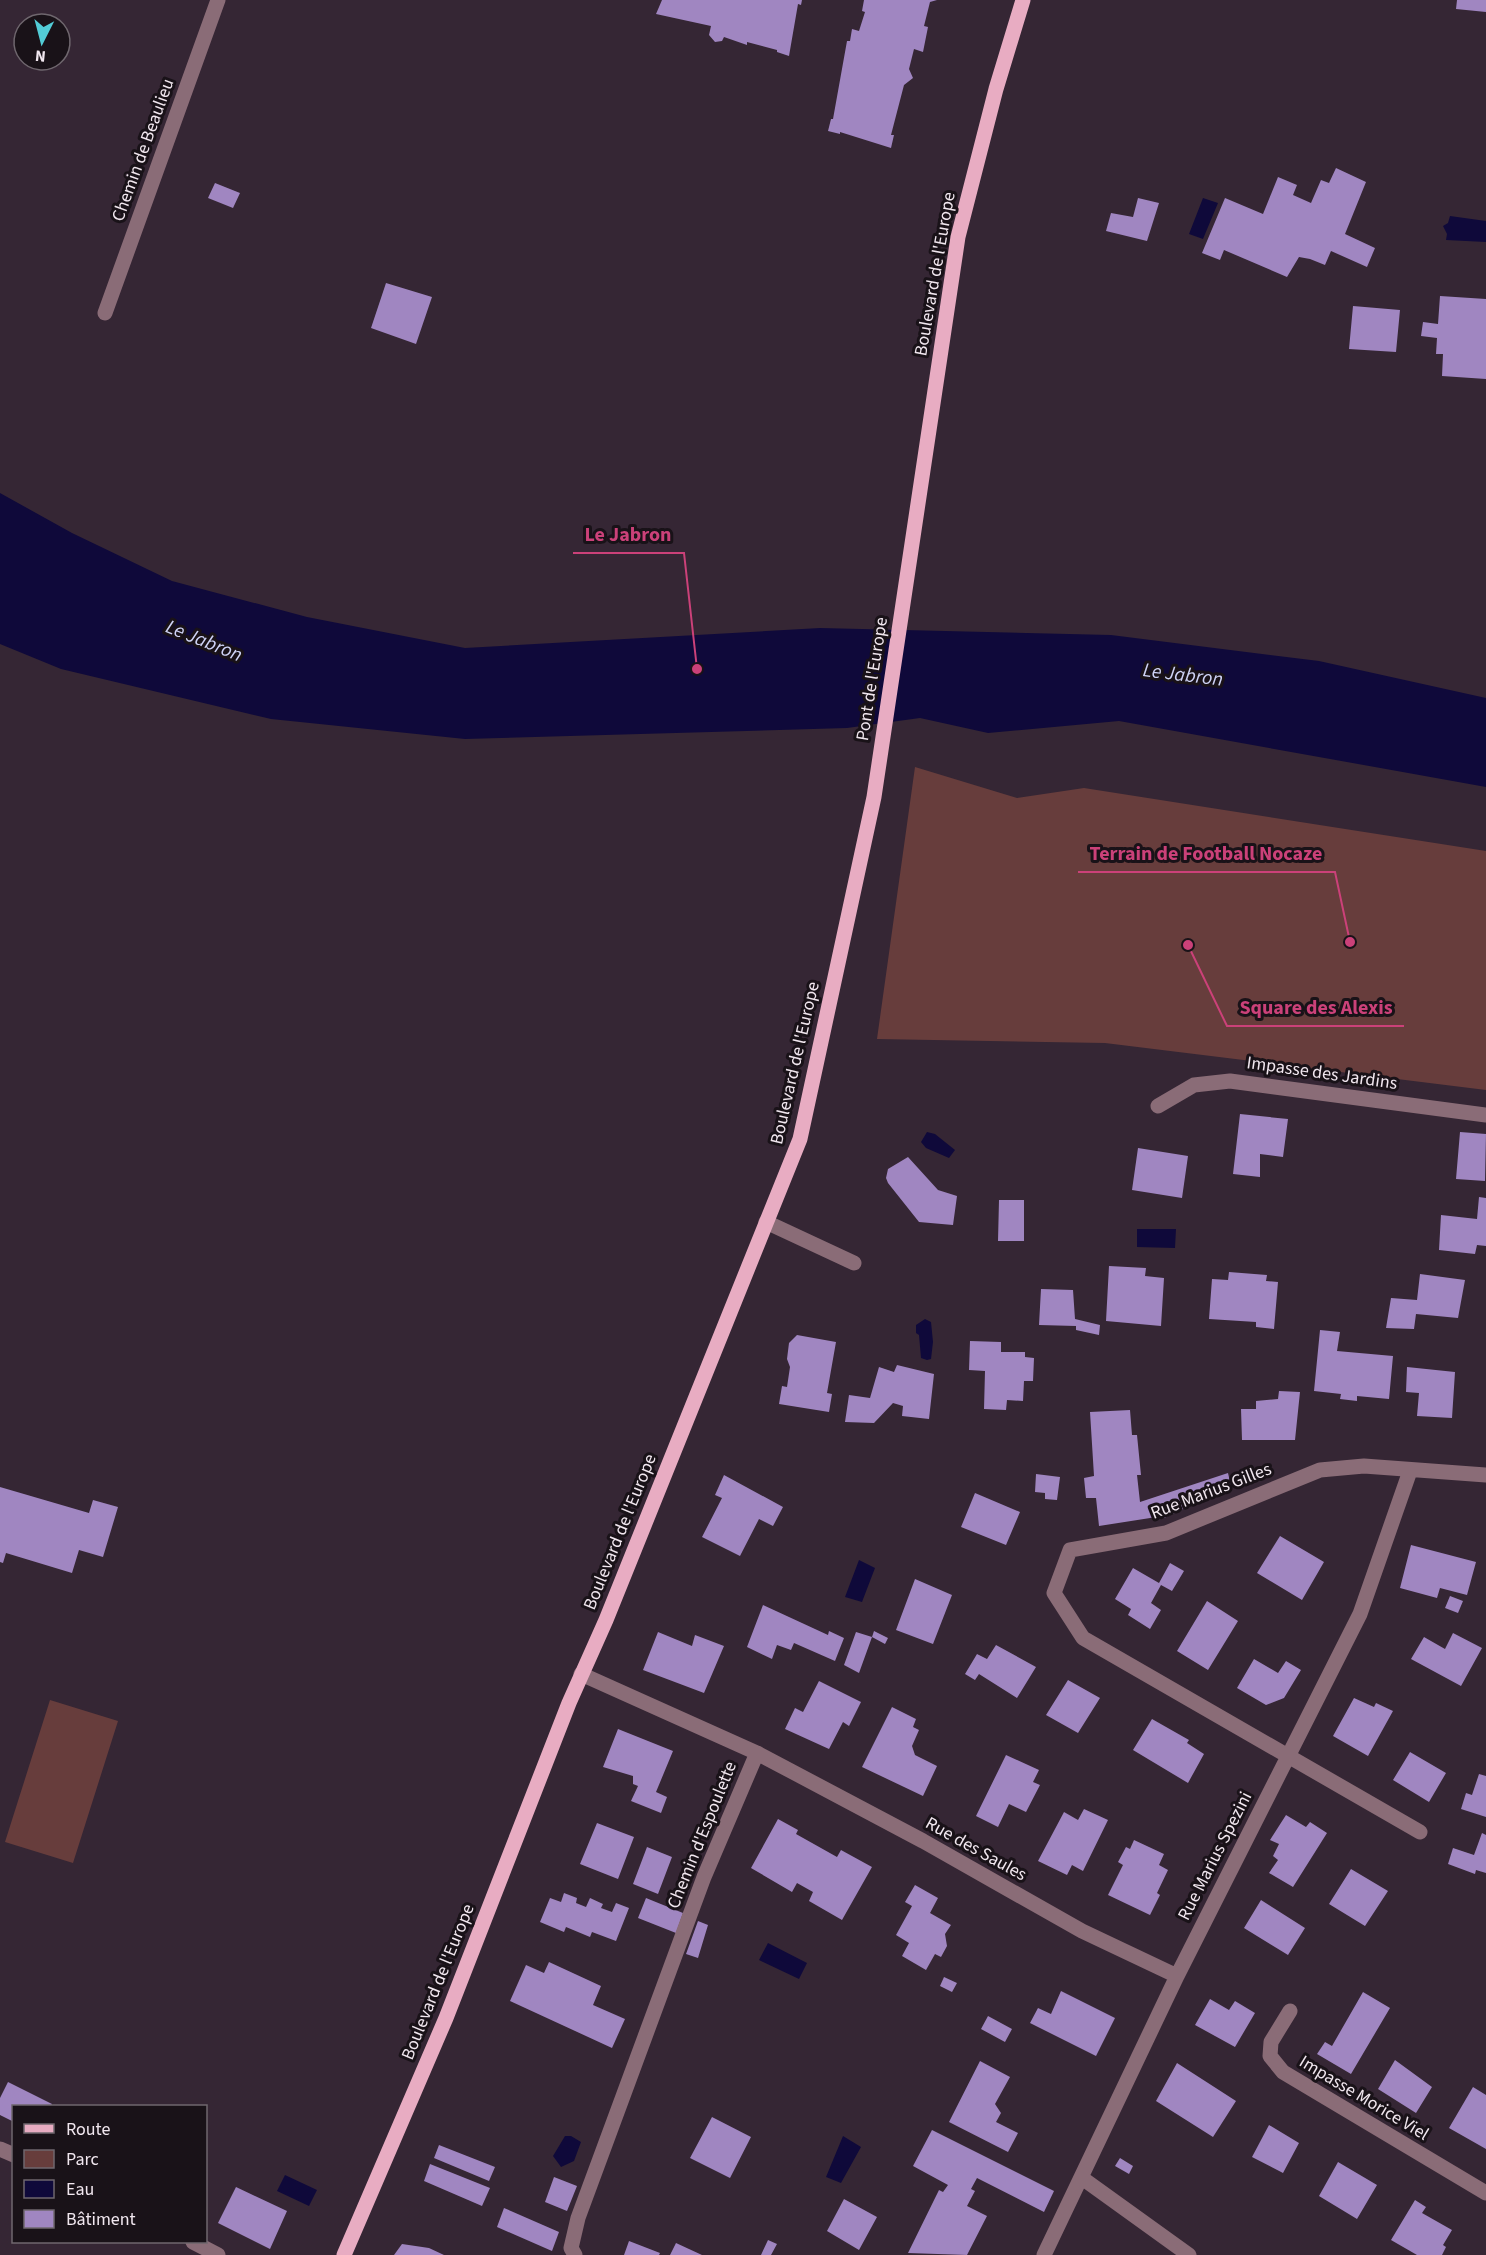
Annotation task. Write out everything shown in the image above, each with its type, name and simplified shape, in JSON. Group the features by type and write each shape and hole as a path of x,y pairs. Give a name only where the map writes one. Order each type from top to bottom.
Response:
{"main road":[{"name":"Boulevard de l'Europe","path":"911,561 958,237 996,89 1023,0"},
{"name":"Pont de l'Europe","path":"872,804 911,561"},
{"name":"Boulevard de l'Europe","path":"344,2255 446,2018 581,1674 606,1620 800,1139 872,804"}],"street":[{"name":"Chemin de Beaulieu","path":"105,313 218,0"},
{"name":"Impasse des Jardins","path":"1158,1106 1194,1084 1230,1080 1486,1115"},
{"path":"766,1222 854,1263"},
{"name":"Rue Marius Gilles","path":"1288,1754 1083,1638 1054,1593 1070,1550 1166,1533 1320,1470 1364,1466 1410,1471"},
{"path":"1410,1471 1486,1474"},
{"name":"Rue Marius Spezini","path":"1044,2255 1177,1976 1360,1614 1410,1471"},
{"name":"Chemin d'Espoulette","path":"575,2255 571,2248 578,2218 704,1877 757,1753 581,1674"},
{"name":"Rue des Saules","path":"757,1753 923,1841 1082,1931 1177,1976"},
{"path":"1288,1754 1420,1832"},
{"name":"Impasse Morice Viel","path":"1290,2012 1271,2042 1270,2056 1283,2072 1486,2193"},
{"path":"1082,2178 1189,2255"},
{"path":"197,2243 218,2255"}],"green space":[{"path":"915,767 1017,798 1084,788 1486,851 1486,1090 1105,1043 877,1039"},
{"path":"50,1700 118,1721 73,1863 5,1842"}],"water":[{"path":"1203,198 1218,203 1203,239 1189,234"},
{"path":"1450,216 1486,221 1486,242 1446,240 1447,234 1443,226 1448,223"},
{"path":"0,493 72,533 172,581 307,617 465,648 820,628 1111,635 1319,661 1486,698 1486,787 1119,721 988,733 920,718 847,728 465,739 271,719 61,669 0,644"},
{"path":"927,1132 935,1134 955,1150 949,1158 926,1148 921,1142"},
{"path":"1137,1229 1176,1229 1175,1248 1137,1247"},
{"path":"925,1319 931,1322 933,1342 931,1359 927,1360 921,1358 919,1335 916,1333 916,1325"},
{"path":"859,1560 875,1568 862,1602 845,1597"},
{"path":"768,1943 807,1963 799,1979 759,1960"},
{"path":"565,2136 571,2136 581,2142 574,2161 561,2167 553,2156"},
{"path":"843,2136 861,2147 841,2183 826,2177"},
{"path":"285,2175 317,2190 309,2206 277,2191"}],"building":[{"path":"662,0 802,0 801,5 798,4 789,56 777,50 747,42 747,45 724,37 722,41 715,42 709,35 711,26 656,14"},
{"path":"864,0 937,0 930,2 924,26 928,27 923,52 914,49 909,69 913,78 904,85 891,135 894,135 891,148 840,132 840,134 828,131 831,119 833,119 847,41 850,41 852,29 859,31 865,12 862,11"},
{"path":"1457,0 1486,0 1486,12 1456,9"},
{"path":"1336,168 1366,182 1345,234 1375,248 1367,267 1331,251 1325,265 1299,257 1287,277 1224,250 1220,260 1202,253 1225,198 1263,214 1278,177 1297,185 1293,195 1311,203 1321,180 1329,183"},
{"path":"215,183 240,193 233,208 208,198"},
{"path":"1138,198 1159,203 1147,241 1106,231 1111,213 1133,217"},
{"path":"386,283 432,297 416,344 371,328"},
{"path":"1440,296 1486,299 1486,379 1442,376 1443,354 1436,354 1437,338 1421,336 1423,322 1438,324"},
{"path":"1353,306 1400,310 1396,352 1349,349"},
{"path":"1240,1114 1288,1119 1283,1157 1260,1154 1260,1177 1233,1174"},
{"path":"1460,1132 1486,1134 1485,1181 1456,1179"},
{"path":"1138,1148 1188,1156 1182,1198 1132,1190"},
{"path":"908,1157 938,1190 957,1196 953,1225 919,1222 888,1183 886,1178 888,1169"},
{"path":"1479,1197 1486,1198 1486,1246 1477,1245 1475,1254 1439,1250 1441,1215 1477,1219"},
{"path":"999,1200 1024,1200 1024,1241 998,1241"},
{"path":"1109,1266 1146,1268 1145,1276 1164,1278 1161,1326 1106,1321"},
{"path":"1229,1272 1267,1275 1266,1281 1278,1282 1274,1329 1256,1327 1256,1322 1209,1319 1212,1279 1228,1280"},
{"path":"1420,1274 1465,1280 1458,1318 1416,1314 1414,1329 1386,1328 1391,1298 1417,1300"},
{"path":"1041,1289 1073,1290 1075,1319 1100,1325 1099,1335 1076,1330 1076,1326 1039,1325"},
{"path":"1320,1330 1340,1332 1337,1351 1393,1356 1389,1399 1357,1396 1357,1401 1340,1399 1341,1394 1314,1391"},
{"path":"797,1335 836,1342 827,1393 832,1394 829,1412 779,1404 782,1386 787,1387 790,1367 787,1359 789,1343"},
{"path":"970,1341 1001,1342 1001,1352 1025,1352 1025,1357 1034,1358 1033,1381 1024,1381 1023,1401 1007,1400 1006,1410 984,1409 985,1371 969,1370"},
{"path":"897,1365 934,1374 929,1419 902,1416 903,1406 893,1403 874,1423 845,1422 849,1395 870,1398 879,1367 894,1372"},
{"path":"1407,1367 1455,1372 1452,1418 1417,1416 1419,1393 1406,1392"},
{"path":"1279,1391 1300,1392 1295,1440 1242,1440 1241,1409 1256,1409 1256,1401 1278,1399"},
{"path":"1130,1410 1132,1435 1137,1435 1141,1475 1137,1475 1140,1502 1228,1473 1231,1486 1164,1518 1163,1516 1099,1526 1096,1498 1086,1498 1084,1478 1094,1476 1090,1412"},
{"path":"1036,1474 1060,1477 1057,1500 1045,1499 1045,1493 1035,1492"},
{"path":"724,1475 783,1507 773,1526 759,1519 740,1556 702,1537 722,1498 715,1495"},
{"path":"0,1487 89,1513 93,1500 118,1507 103,1557 79,1550 72,1573 6,1553 3,1563 0,1562"},
{"path":"975,1493 1020,1512 1006,1545 961,1527"},
{"path":"1280,1536 1324,1562 1302,1600 1257,1573"},
{"path":"1411,1545 1476,1562 1467,1595 1440,1588 1437,1598 1400,1588"},
{"path":"1170,1563 1184,1571 1172,1591 1161,1585 1151,1603 1161,1610 1150,1629 1128,1615 1131,1609 1115,1599 1133,1568 1159,1583"},
{"path":"915,1579 952,1595 933,1644 896,1630"},
{"path":"1450,1596 1463,1601 1458,1613 1445,1608"},
{"path":"1207,1601 1238,1621 1208,1670 1177,1651"},
{"path":"763,1605 828,1635 829,1631 844,1638 835,1661 794,1643 791,1650 777,1645 772,1659 747,1647"},
{"path":"874,1631 888,1638 885,1644 872,1637"},
{"path":"658,1632 692,1646 695,1635 724,1646 704,1693 643,1670"},
{"path":"856,1632 872,1637 859,1673 844,1665"},
{"path":"1453,1633 1482,1648 1461,1686 1411,1659 1424,1637 1445,1649"},
{"path":"996,1645 1036,1667 1017,1698 979,1674 975,1680 965,1674 977,1654 987,1659"},
{"path":"1254,1659 1278,1673 1286,1661 1301,1670 1284,1698 1266,1705 1237,1688"},
{"path":"1068,1680 1100,1698 1078,1733 1046,1715"},
{"path":"819,1681 861,1702 849,1726 843,1722 829,1749 785,1729 795,1708 803,1712"},
{"path":"1354,1698 1374,1707 1376,1703 1393,1711 1368,1756 1333,1736"},
{"path":"892,1707 916,1719 913,1727 919,1730 912,1746 915,1755 937,1766 923,1796 862,1767"},
{"path":"1152,1719 1189,1740 1187,1743 1204,1754 1188,1783 1133,1750"},
{"path":"618,1729 673,1751 656,1792 667,1797 661,1813 631,1801 638,1786 633,1784 633,1776 603,1767"},
{"path":"1410,1752 1446,1773 1429,1802 1393,1780"},
{"path":"1006,1755 1039,1770 1033,1782 1040,1785 1026,1812 1009,1804 998,1827 976,1816"},
{"path":"1479,1774 1486,1776 1486,1817 1461,1809 1466,1793 1472,1795"},
{"path":"1084,1809 1108,1820 1083,1871 1072,1865 1067,1875 1038,1861 1064,1812 1078,1820"},
{"path":"1286,1815 1306,1827 1310,1822 1327,1833 1293,1887 1269,1873 1278,1860 1273,1856 1279,1844 1270,1840"},
{"path":"778,1819 798,1830 796,1834 837,1857 841,1850 872,1867 842,1920 809,1901 813,1892 797,1883 792,1892 751,1868"},
{"path":"597,1823 634,1837 618,1879 580,1864"},
{"path":"1482,1833 1486,1835 1486,1873 1476,1870 1475,1874 1448,1864 1453,1848 1474,1855"},
{"path":"1134,1840 1164,1854 1159,1865 1168,1870 1157,1893 1160,1895 1150,1915 1108,1895 1123,1865 1118,1862 1126,1847 1130,1849"},
{"path":"647,1847 672,1857 658,1894 633,1884"},
{"path":"1351,1869 1388,1891 1365,1926 1329,1904"},
{"path":"915,1885 938,1898 930,1913 951,1925 945,1934 947,1946 941,1957 935,1954 926,1970 902,1956 909,1943 896,1935 912,1906 905,1902"},
{"path":"564,1893 577,1898 576,1903 586,1907 590,1898 603,1904 601,1908 612,1912 616,1903 629,1908 616,1941 592,1932 590,1937 566,1927 564,1932 540,1922 550,1898 561,1902"},
{"path":"646,1898 683,1913 676,1933 638,1918"},
{"path":"1261,1900 1305,1928 1288,1955 1244,1928"},
{"path":"698,1921 708,1925 698,1958 686,1954"},
{"path":"549,1962 601,1986 593,2005 625,2019 612,2048 510,2001 526,1965 544,1973"},
{"path":"944,1977 957,1983 952,1992 940,1986"},
{"path":"1061,1991 1115,2018 1096,2056 1030,2023 1038,2008 1051,2014"},
{"path":"1363,1992 1390,2008 1351,2074 1317,2054 1325,2042 1332,2046"},
{"path":"1210,1999 1229,2010 1235,2001 1255,2013 1235,2047 1195,2025"},
{"path":"988,2016 1012,2029 1005,2042 981,2029"},
{"path":"1395,2060 1432,2087 1416,2113 1378,2089"},
{"path":"980,2061 1010,2077 995,2104 1001,2113 996,2122 1018,2133 1008,2152 949,2122"},
{"path":"1177,2063 1236,2101 1213,2137 1156,2101"},
{"path":"8,2082 52,2104 12,2105 12,2121 0,2115 0,2098"},
{"path":"1473,2087 1486,2095 1486,2149 1449,2128"},
{"path":"712,2117 751,2137 730,2178 690,2158"},
{"path":"1269,2125 1299,2143 1283,2173 1252,2157"},
{"path":"932,2130 1054,2191 1044,2212 977,2178 971,2189 975,2191 967,2206 987,2216 967,2255 908,2253 939,2190 943,2192 948,2185 913,2166"},
{"path":"439,2145 495,2167 489,2181 434,2158"},
{"path":"1120,2158 1133,2166 1129,2174 1115,2166"},
{"path":"1338,2162 1377,2185 1357,2219 1319,2196"},
{"path":"430,2164 490,2188 482,2206 424,2181"},
{"path":"554,2177 577,2186 567,2211 545,2202"},
{"path":"236,2187 287,2211 270,2249 218,2223"},
{"path":"844,2199 877,2217 859,2250 827,2231"},
{"path":"1415,2200 1426,2207 1422,2213 1452,2230 1443,2245 1446,2247 1442,2255 1417,2255 1391,2240"},
{"path":"504,2208 559,2232 552,2251 497,2227"},
{"path":"768,2240 777,2244 771,2255 761,2255"},
{"path":"629,2241 660,2253 659,2255 624,2255"},
{"path":"676,2243 702,2255 670,2255"},
{"path":"402,2244 429,2248 444,2255 394,2255"}],"place":[{"name":"Le Jabron","path":"697,669"},
{"name":"Terrain de Football Nocaze","path":"1350,942"},
{"name":"Square des Alexis","path":"1188,945"}]}
